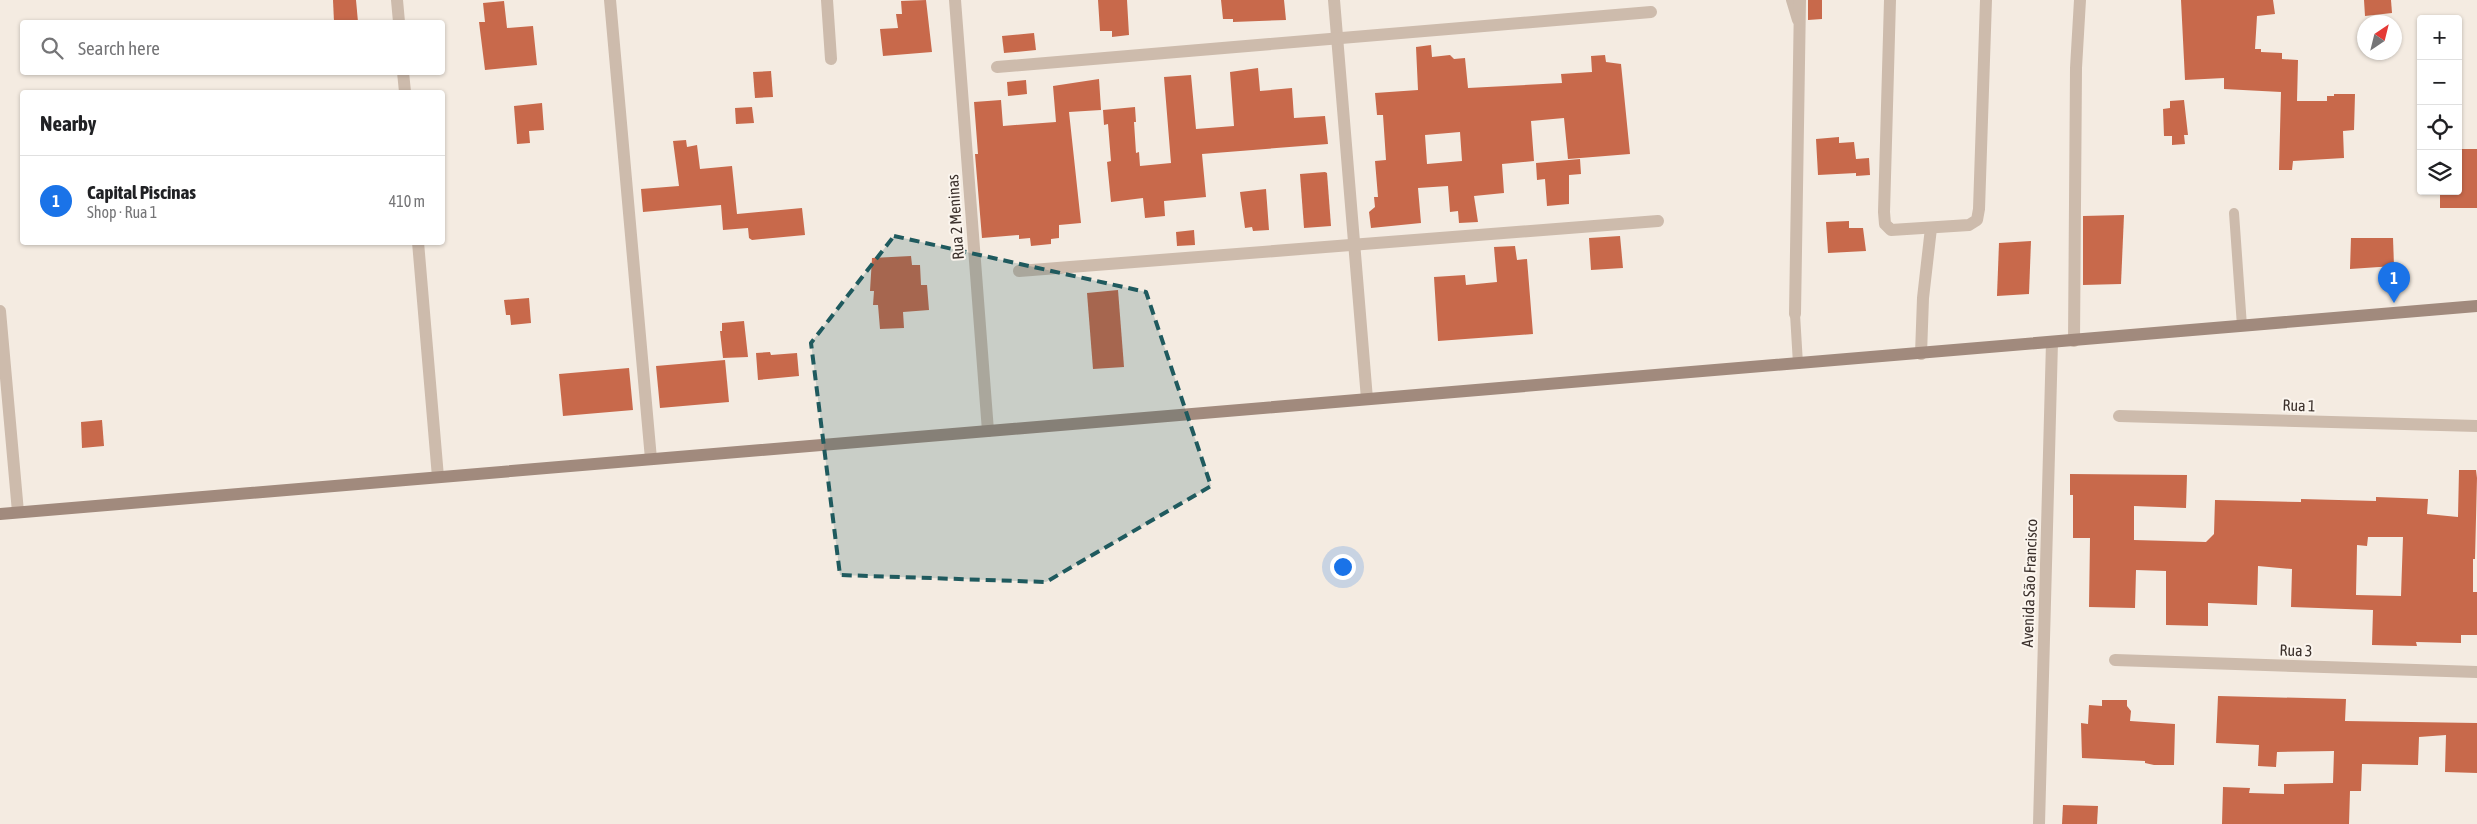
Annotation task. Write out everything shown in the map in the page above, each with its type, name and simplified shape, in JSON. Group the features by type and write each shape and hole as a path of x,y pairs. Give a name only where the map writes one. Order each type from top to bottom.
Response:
{"main road":[{"path":"0,514 2477,306"}],"street":[{"path":"397,0 399,20"},
{"path":"610,0 652,459"},
{"path":"828,0 831,59"},
{"name":"Rua 2 Meninas","path":"954,0 988,431"},
{"path":"1334,0 1367,399"},
{"path":"1795,314 1800,0"},
{"path":"1890,0 1885,224 1892,230 1969,226 1977,220 1980,209 1986,0"},
{"path":"2074,341 2076,68 2080,0"},
{"path":"997,68 1651,12"},
{"path":"403,75 405,90"},
{"path":"1019,271 1658,221"},
{"path":"1921,354 1923,298 1932,228"},
{"path":"418,245 438,477"},
{"path":"0,311 18,512"},
{"name":"Avenida São Francisco","path":"2039,824 2052,342"},
{"name":"Rua 1","path":"2119,416 2477,426"},
{"name":"Rua 3","path":"2115,660 2477,672"}],"lane":[{"path":"1791,0 1799,28"},
{"path":"2234,213 2242,326"},
{"path":"1795,314 1798,364"}],"highlighted area":[{"path":"894,236 1146,292 1211,486 1046,582 840,575 811,343"}],"building":[{"path":"333,0 356,0 358,20 334,20"},
{"path":"926,0 932,52 883,56 880,29 898,28 896,14 902,14 901,1"},
{"path":"1098,0 1127,0 1129,35 1112,37 1112,31 1100,31"},
{"path":"1221,0 1284,0 1286,20 1233,22 1233,19 1223,19"},
{"path":"1808,0 1822,0 1822,19 1808,20"},
{"path":"2181,0 2273,0 2275,14 2257,16 2255,49 2261,49 2261,52 2282,53 2282,59 2298,60 2297,101 2327,101 2327,96 2334,96 2334,94 2355,94 2354,130 2343,131 2344,158 2293,161 2292,170 2279,170 2281,92 2224,89 2224,78 2185,80"},
{"path":"2364,0 2391,0 2392,13 2365,15"},
{"path":"504,1 507,28 533,26 537,65 485,70 479,22 485,22 483,3"},
{"path":"1034,33 1036,50 1004,53 1002,36"},
{"path":"1431,45 1432,57 1450,55 1454,59 1465,58 1468,88 1562,83 1561,74 1592,72 1591,56 1605,55 1606,62 1621,64 1630,154 1568,159 1564,118 1531,121 1534,161 1502,164 1504,193 1474,196 1478,222 1459,223 1458,211 1450,212 1448,186 1418,188 1421,223 1371,228 1369,212 1375,207 1374,197 1378,197 1375,161 1386,160 1383,115 1377,115 1375,93 1418,90 1416,47","holes":["1460,132 1462,161 1427,164 1425,135"]},
{"path":"1258,68 1260,91 1292,88 1294,118 1325,116 1328,144 1202,154 1206,197 1164,201 1165,216 1145,218 1143,198 1111,202 1107,162 1111,161 1108,124 1104,125 1103,110 1135,107 1136,153 1139,152 1140,166 1171,163 1164,77 1191,75 1196,129 1234,126 1230,72"},
{"path":"771,71 773,97 755,98 753,72"},
{"path":"1099,79 1101,110 1069,112 1081,223 1059,225 1059,238 1051,239 1051,244 1031,246 1030,238 1019,239 1019,235 982,238 975,154 978,154 974,102 1001,100 1003,126 1056,122 1053,86"},
{"path":"1026,80 1027,94 1008,96 1007,82"},
{"path":"2184,100 2188,135 2184,135 2185,144 2172,145 2172,136 2164,136 2163,109 2170,108 2170,101"},
{"path":"542,103 544,130 529,131 530,143 517,144 514,106"},
{"path":"752,107 754,123 736,124 735,108"},
{"path":"1839,137 1839,143 1854,142 1856,159 1869,158 1870,175 1856,176 1856,173 1818,175 1816,139"},
{"path":"686,140 687,147 697,145 700,169 732,166 737,214 802,208 805,235 752,240 749,238 748,228 723,230 721,205 643,212 641,189 679,186 673,141"},
{"path":"2462,149 2477,149 2477,208 2440,208 2440,195 2462,195"},
{"path":"1580,159 1581,174 1569,175 1569,204 1547,206 1545,179 1537,180 1536,163"},
{"path":"1327,173 1331,226 1304,228 1300,174"},
{"path":"1266,189 1269,230 1253,231 1252,227 1245,228 1240,192"},
{"path":"2124,215 2121,284 2083,285 2083,216"},
{"path":"1849,221 1849,228 1863,228 1866,251 1828,253 1826,222"},
{"path":"1194,230 1195,245 1177,246 1176,232"},
{"path":"1620,236 1623,268 1591,270 1589,238"},
{"path":"2351,238 2393,238 2394,266 2350,269"},
{"path":"2031,241 2029,294 1997,296 1999,243"},
{"path":"1515,246 1517,260 1527,259 1533,334 1438,341 1434,277 1465,275 1466,285 1497,282 1494,247"},
{"path":"911,256 912,265 920,265 921,285 927,285 929,310 903,312 904,328 880,329 878,305 873,305 874,291 870,291 872,258"},
{"path":"1118,290 1124,367 1093,369 1087,293"},
{"path":"529,298 531,323 511,325 510,315 506,315 504,300"},
{"path":"744,321 748,357 723,358 720,331 722,331 722,323"},
{"path":"770,352 771,355 797,353 799,376 758,380 756,353"},
{"path":"725,360 729,402 660,408 656,366"},
{"path":"629,368 633,410 563,416 559,374"},
{"path":"102,420 104,446 82,448 81,422"},
{"path":"2459,470 2476,470 2473,592 2477,592 2477,635 2461,635 2461,643 2416,642 2417,646 2372,645 2373,610 2291,607 2292,569 2258,566 2257,605 2208,603 2208,626 2166,625 2166,571 2136,570 2135,608 2089,607 2090,538 2073,538 2073,495 2070,495 2070,474 2187,475 2186,508 2134,506 2134,540 2206,542 2214,534 2215,500 2301,502 2301,499 2376,501 2376,497 2428,499 2427,514 2458,517","holes":["2368,537 2403,537 2401,596 2356,595 2357,545 2367,546"]},
{"path":"2218,696 2346,699 2345,721 2477,723 2477,773 2445,772 2446,735 2419,737 2418,765 2362,764 2361,791 2350,791 2349,824 2222,824 2223,787 2250,788 2249,793 2284,794 2284,784 2333,783 2334,751 2277,752 2276,767 2258,766 2259,745 2216,743"},
{"path":"2102,700 2127,700 2127,706 2131,711 2130,721 2175,724 2174,765 2154,765 2145,763 2145,761 2082,758 2081,723 2088,724 2089,705 2102,706"},
{"path":"2063,805 2098,806 2097,824 2062,824"}],"place":[{"name":"Capital Piscinas","path":"2394,303"}]}
